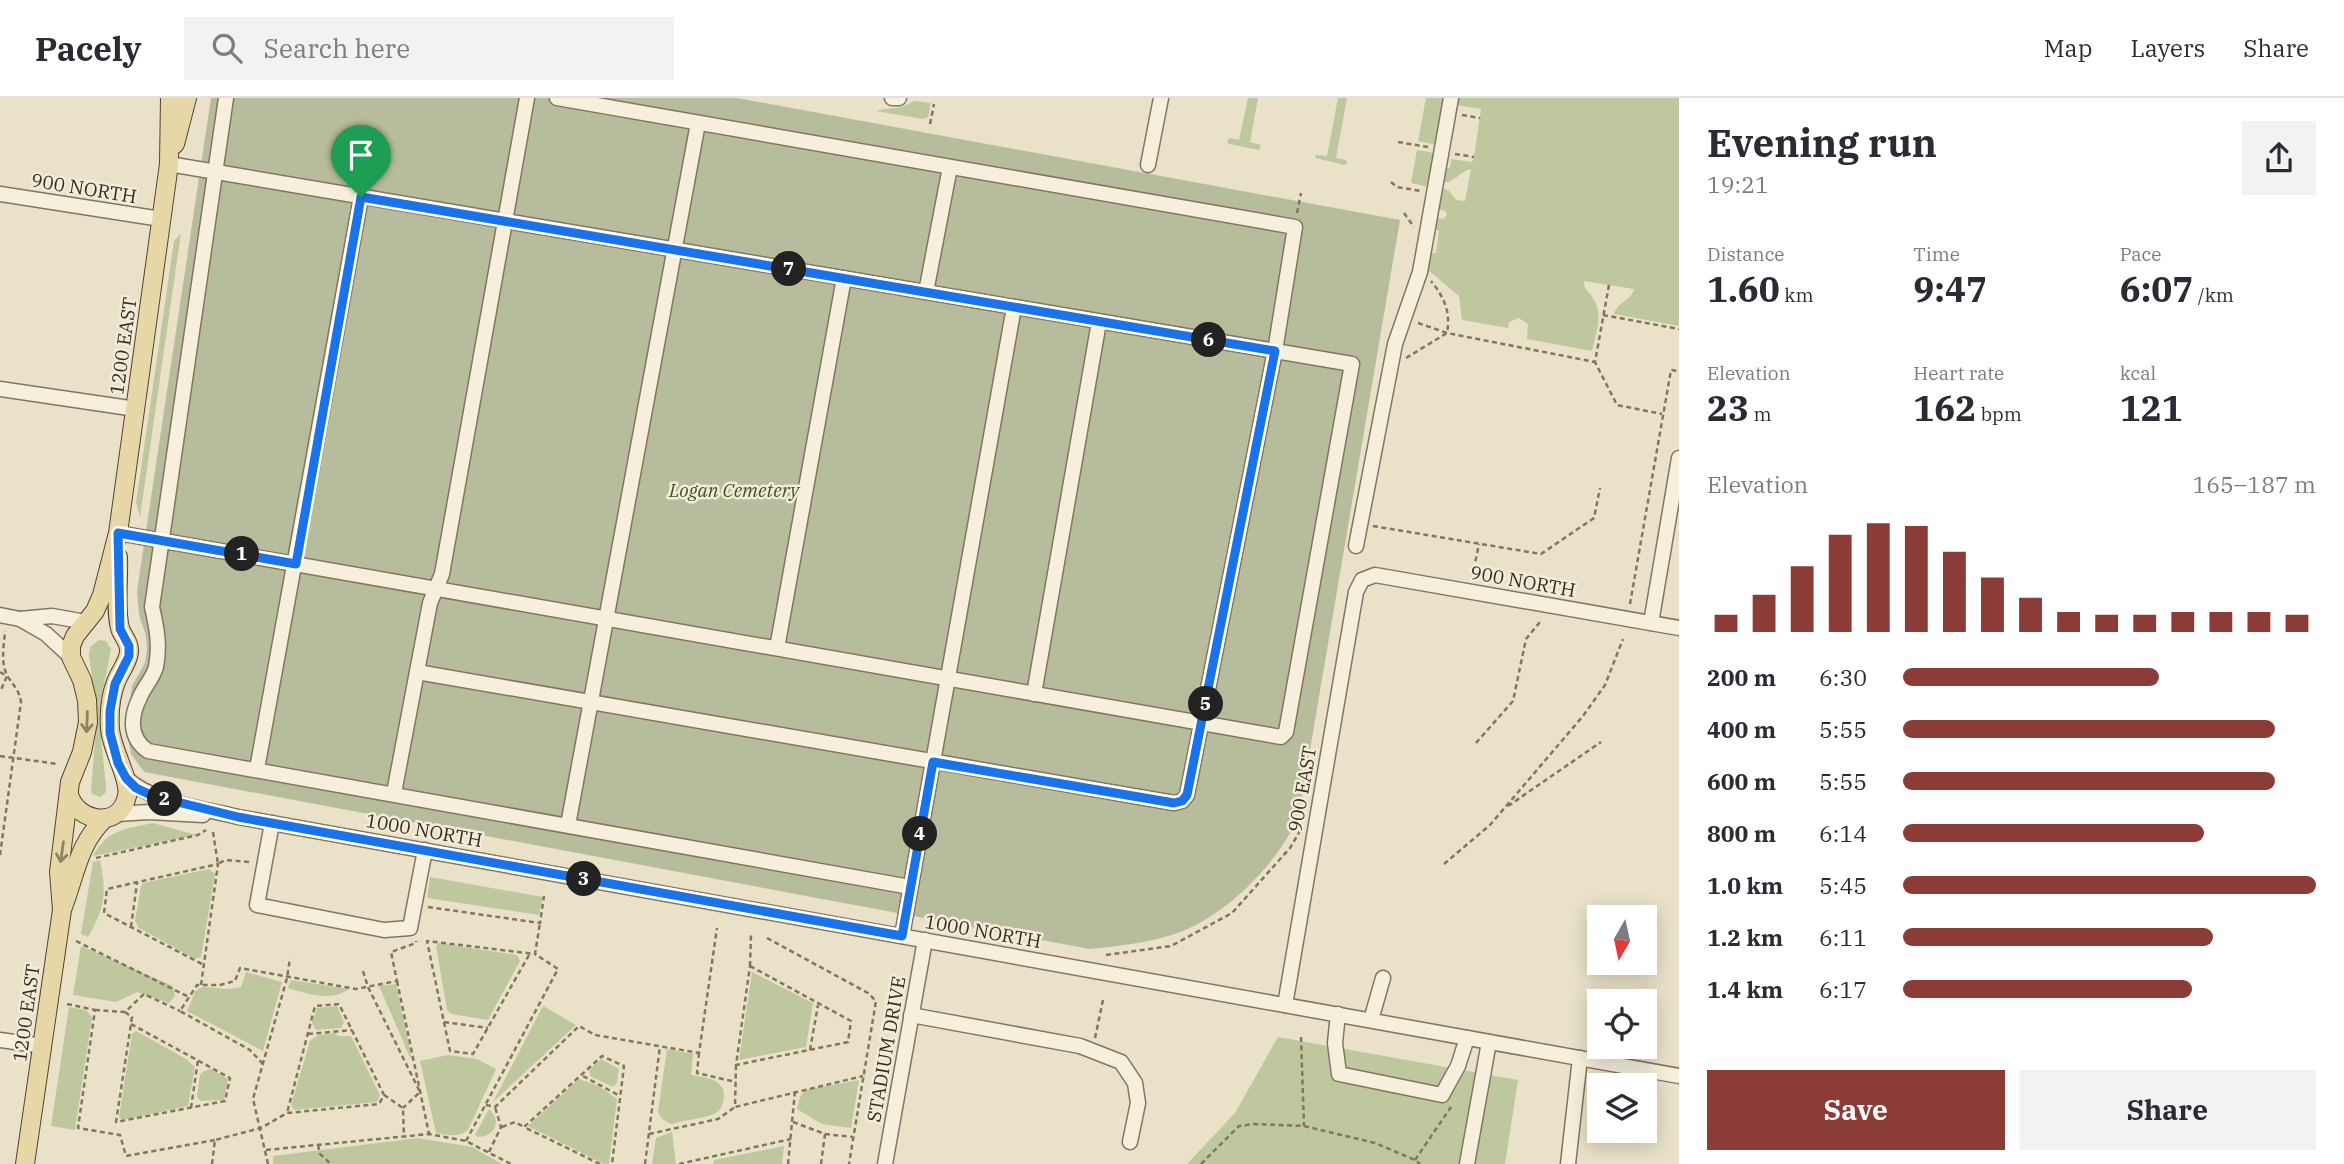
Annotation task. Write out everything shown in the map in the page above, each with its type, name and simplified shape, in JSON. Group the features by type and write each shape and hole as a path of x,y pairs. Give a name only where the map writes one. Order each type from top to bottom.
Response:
{"main road":[{"name":"1200 EAST","path":"169,164 170,98"},
{"name":"1200 EAST","path":"62,910 59,872 70,782 82,752 88,722 85,691 71,657 75,636 95,611 102,595 118,533 169,164 187,98"},
{"name":"1200 EAST","path":"25,1164 62,910 83,845 90,833 127,797 126,778 118,763 110,733 112,696 129,656 129,646 120,629 118,533"},
{"path":"86,622 97,621 120,629"},
{"path":"69,795 76,809 92,819 110,816"}],"street":[{"path":"226,98 152,607 160,643 155,672 138,699 132,728 137,743 148,751 911,887"},
{"path":"394,793 430,603 442,574 527,98"},
{"path":"417,672 1174,803 1182,801 1187,795 1275,351 1295,227 557,98"},
{"path":"892,98 899,98"},
{"path":"1148,165 1161,98"},
{"path":"1356,546 1395,344 1420,272 1450,105"},
{"path":"568,825 698,123"},
{"path":"118,533 1281,737 1286,732 1352,364 169,164"},
{"path":"926,292 950,167"},
{"name":"900 NORTH","path":"0,194 161,219"},
{"path":"257,769 361,197"},
{"path":"777,648 844,278"},
{"path":"902,936 1014,307"},
{"path":"1034,694 1099,322"},
{"path":"0,389 136,409"},
{"path":"1651,623 1679,458"},
{"name":"900 NORTH","path":"1362,580 1375,575 1679,628"},
{"name":"900 EAST","path":"1285,1005 1356,592 1362,580"},
{"path":"3,623 52,616 86,622"},
{"path":"20,619 46,634 71,657"},
{"name":"1000 NORTH","path":"126,778 136,788 153,796 238,817 1679,1076"},
{"name":"1000 NORTH","path":"110,816 149,812 238,817"},
{"path":"272,823 257,905 371,928 410,928 425,850"},
{"name":"STADIUM DRIVE","path":"885,1164 925,940"},
{"path":"1371,1020 1383,978"},
{"path":"1338,1014 1335,1043 1339,1074 1442,1095 1458,1066 1467,1038"},
{"path":"911,1016 1093,1049 1121,1062 1135,1083 1138,1103 1130,1142"},
{"path":"0,1040 43,1046"},
{"path":"1467,1164 1489,1042"},
{"path":"1568,1164 1580,1058"}],"path":[{"path":"930,124 934,104"},
{"path":"1450,105 1480,118"},
{"path":"1398,142 1418,145"},
{"path":"1441,152 1474,157"},
{"path":"1391,182 1397,187 1435,193"},
{"path":"1295,227 1301,193"},
{"path":"1390,369 1447,332 1450,317 1444,300 1433,282 1420,272"},
{"path":"1609,285 1595,362 1617,405 1662,414"},
{"path":"1603,315 1679,328"},
{"path":"1405,319 1447,332 1595,362"},
{"path":"1630,604 1671,370 1679,371"},
{"path":"1359,524 1541,554 1594,518 1600,488"},
{"path":"1471,582 1479,544"},
{"path":"1476,743 1513,701 1526,639 1541,622"},
{"path":"0,855 21,702 18,688 8,676 2,662 3,623"},
{"path":"1444,864 1503,810 1594,701 1612,671 1623,639"},
{"path":"0,673 8,676"},
{"path":"0,692 8,676"},
{"path":"1503,810 1601,742"},
{"path":"0,756 58,764"},
{"path":"0,815 6,816"},
{"path":"1106,956 1171,946 1232,913 1290,848 1304,824"},
{"path":"90,860 198,835 206,830"},
{"path":"201,985 218,864 213,832"},
{"path":"204,965 104,913 107,890 218,864 225,860 249,863 251,851"},
{"path":"131,927 137,883"},
{"path":"535,954 544,896"},
{"path":"421,906 540,923"},
{"path":"717,928 697,1073 736,1082"},
{"path":"418,931 416,943 391,951 429,1135"},
{"path":"735,1107 736,1065 750,966 751,935"},
{"path":"767,937 868,993 876,1001 849,1164"},
{"path":"76,941 189,997"},
{"path":"466,1141 558,969 535,954 427,941 450,1051 473,1054 529,955"},
{"path":"268,1164 253,1099 287,978 290,958"},
{"path":"736,1065 848,1042 851,1021 750,966"},
{"path":"180,1011 197,985 220,985 235,981 240,968 356,989 397,981"},
{"path":"363,971 420,1092"},
{"path":"125,1012 144,994 250,1050 263,1064"},
{"path":"1093,1049 1103,1000"},
{"path":"810,1050 819,1003"},
{"path":"66,1004 125,1012 132,1017 116,1122 225,1101 230,1078 131,1024"},
{"path":"287,1113 315,1006 339,1004 384,1096 403,1108"},
{"path":"95,1010 78,1128 120,1135 125,1156 215,1140 261,1128 287,1113 379,1104 384,1096"},
{"path":"444,1023 488,1028"},
{"path":"495,1107 579,1026 595,1035 699,1052"},
{"path":"308,1034 352,1030"},
{"path":"1301,1037 1304,1126"},
{"path":"645,1164 660,1046"},
{"path":"524,1127 603,1056 624,1066 612,1164"},
{"path":"191,1108 198,1060"},
{"path":"582,1075 620,1096"},
{"path":"649,1134 718,1119 735,1107 863,1076"},
{"path":"788,1164 795,1091"},
{"path":"404,1137 403,1108 420,1092"},
{"path":"1415,1160 1453,1103"},
{"path":"486,1105 495,1107"},
{"path":"495,1107 501,1127"},
{"path":"488,1152 501,1127 515,1122 600,1164"},
{"path":"793,1122 825,1134 853,1137"},
{"path":"1201,1164 1238,1126 1253,1124 1304,1126 1375,1143 1420,1164"},
{"path":"821,1164 825,1134"},
{"path":"266,1150 429,1135 466,1141 511,1164"},
{"path":"680,1164 792,1139"},
{"path":"212,1164 215,1140"},
{"path":"318,1145 320,1154 331,1164"},
{"path":"707,1164 708,1157"}],"green space":[{"name":"Logan Cemetery","path":"211,98 737,98 1400,220 1301,803 1292,830 1269,864 1241,893 1209,918 1192,927 1154,940 1090,949 144,772 131,754 126,727 132,686 145,663 147,649 139,615 137,591"},
{"path":"1248,98 1258,98 1250,142 1261,145 1259,150 1229,144 1227,141 1230,138 1239,140"},
{"path":"1338,98 1347,98 1336,158 1346,160 1345,165 1315,158 1316,155 1327,156"},
{"path":"1426,98 1444,98 1436,145 1418,141"},
{"path":"1457,98 1679,98 1679,326 1614,314 1634,289 1584,281 1598,312 1592,351 1527,339 1528,324 1519,318 1509,322 1508,328 1462,320 1459,296 1428,270 1431,253 1436,253 1439,231 1435,229 1437,218 1443,219 1447,215 1439,209 1442,188 1449,191 1456,200 1465,201 1471,169 1445,183 1445,168 1450,168 1451,159 1472,162 1474,157 1481,109 1456,105"},
{"path":"914,101 931,103 928,117 923,119 876,111 900,107"},
{"path":"1417,150 1435,153 1429,187 1411,183"},
{"path":"181,233 140,517 136,503 174,241"},
{"path":"99,640 106,641 111,649 101,701 106,792 100,797 92,794 91,789 97,718 89,654 90,647"},
{"path":"153,823 196,835 93,856 111,835"},
{"path":"100,860 103,900 88,937 81,934 93,862"},
{"path":"209,869 215,874 201,957 195,959 139,928 135,921 143,883"},
{"path":"430,877 543,897 539,915 427,898"},
{"path":"439,943 517,955 520,961 488,1020 451,1014 447,1010 436,946"},
{"path":"81,946 173,986 175,996 169,1003 137,992 116,1002 73,995"},
{"path":"246,972 282,982 263,1051 187,1011 196,990 203,987 241,987"},
{"path":"752,972 813,1003 806,1047 739,1060"},
{"path":"291,980 349,989 335,995 319,996 288,988"},
{"path":"396,984 413,1064 379,986"},
{"path":"337,1006 344,1022 341,1028 316,1030 312,1023 317,1008"},
{"path":"543,1006 576,1025 493,1102"},
{"path":"69,1007 86,1010 92,1017 75,1130 51,1126"},
{"path":"136,1031 186,1059 195,1067 188,1106 122,1120 119,1117 132,1034"},
{"path":"335,1033 338,1036 351,1036 380,1095 377,1102 294,1110 291,1105 310,1041 318,1035"},
{"path":"1278,1037 1518,1080 1505,1164 1187,1164 1235,1113"},
{"path":"667,1049 693,1054 691,1075 720,1084 724,1094 722,1106 717,1112 671,1124 662,1119 658,1112"},
{"path":"448,1055 477,1059 496,1069 468,1130 457,1135 436,1133 420,1061"},
{"path":"601,1059 619,1069 617,1083 613,1087 590,1076 589,1070"},
{"path":"211,1069 228,1079 224,1100 200,1101 197,1097 200,1075"},
{"path":"579,1079 599,1086 617,1099 609,1164 604,1164 528,1126"},
{"path":"859,1080 851,1128 822,1124 797,1109 805,1090"},
{"path":"489,1109 495,1118 495,1128 478,1137 475,1135"},
{"path":"672,1132 676,1164 652,1164 656,1138"},
{"path":"418,1138 472,1147 502,1164 273,1164 273,1156"},
{"path":"784,1146 782,1164 713,1164 714,1160"}],"route":[{"path":"361,197 1275,351 1187,795 1182,801 1174,803 933,762 902,936 238,817 153,796 136,788 126,778 118,763 110,733 112,696 129,656 129,646 120,629 118,614 118,533 296,564 361,197"}]}
